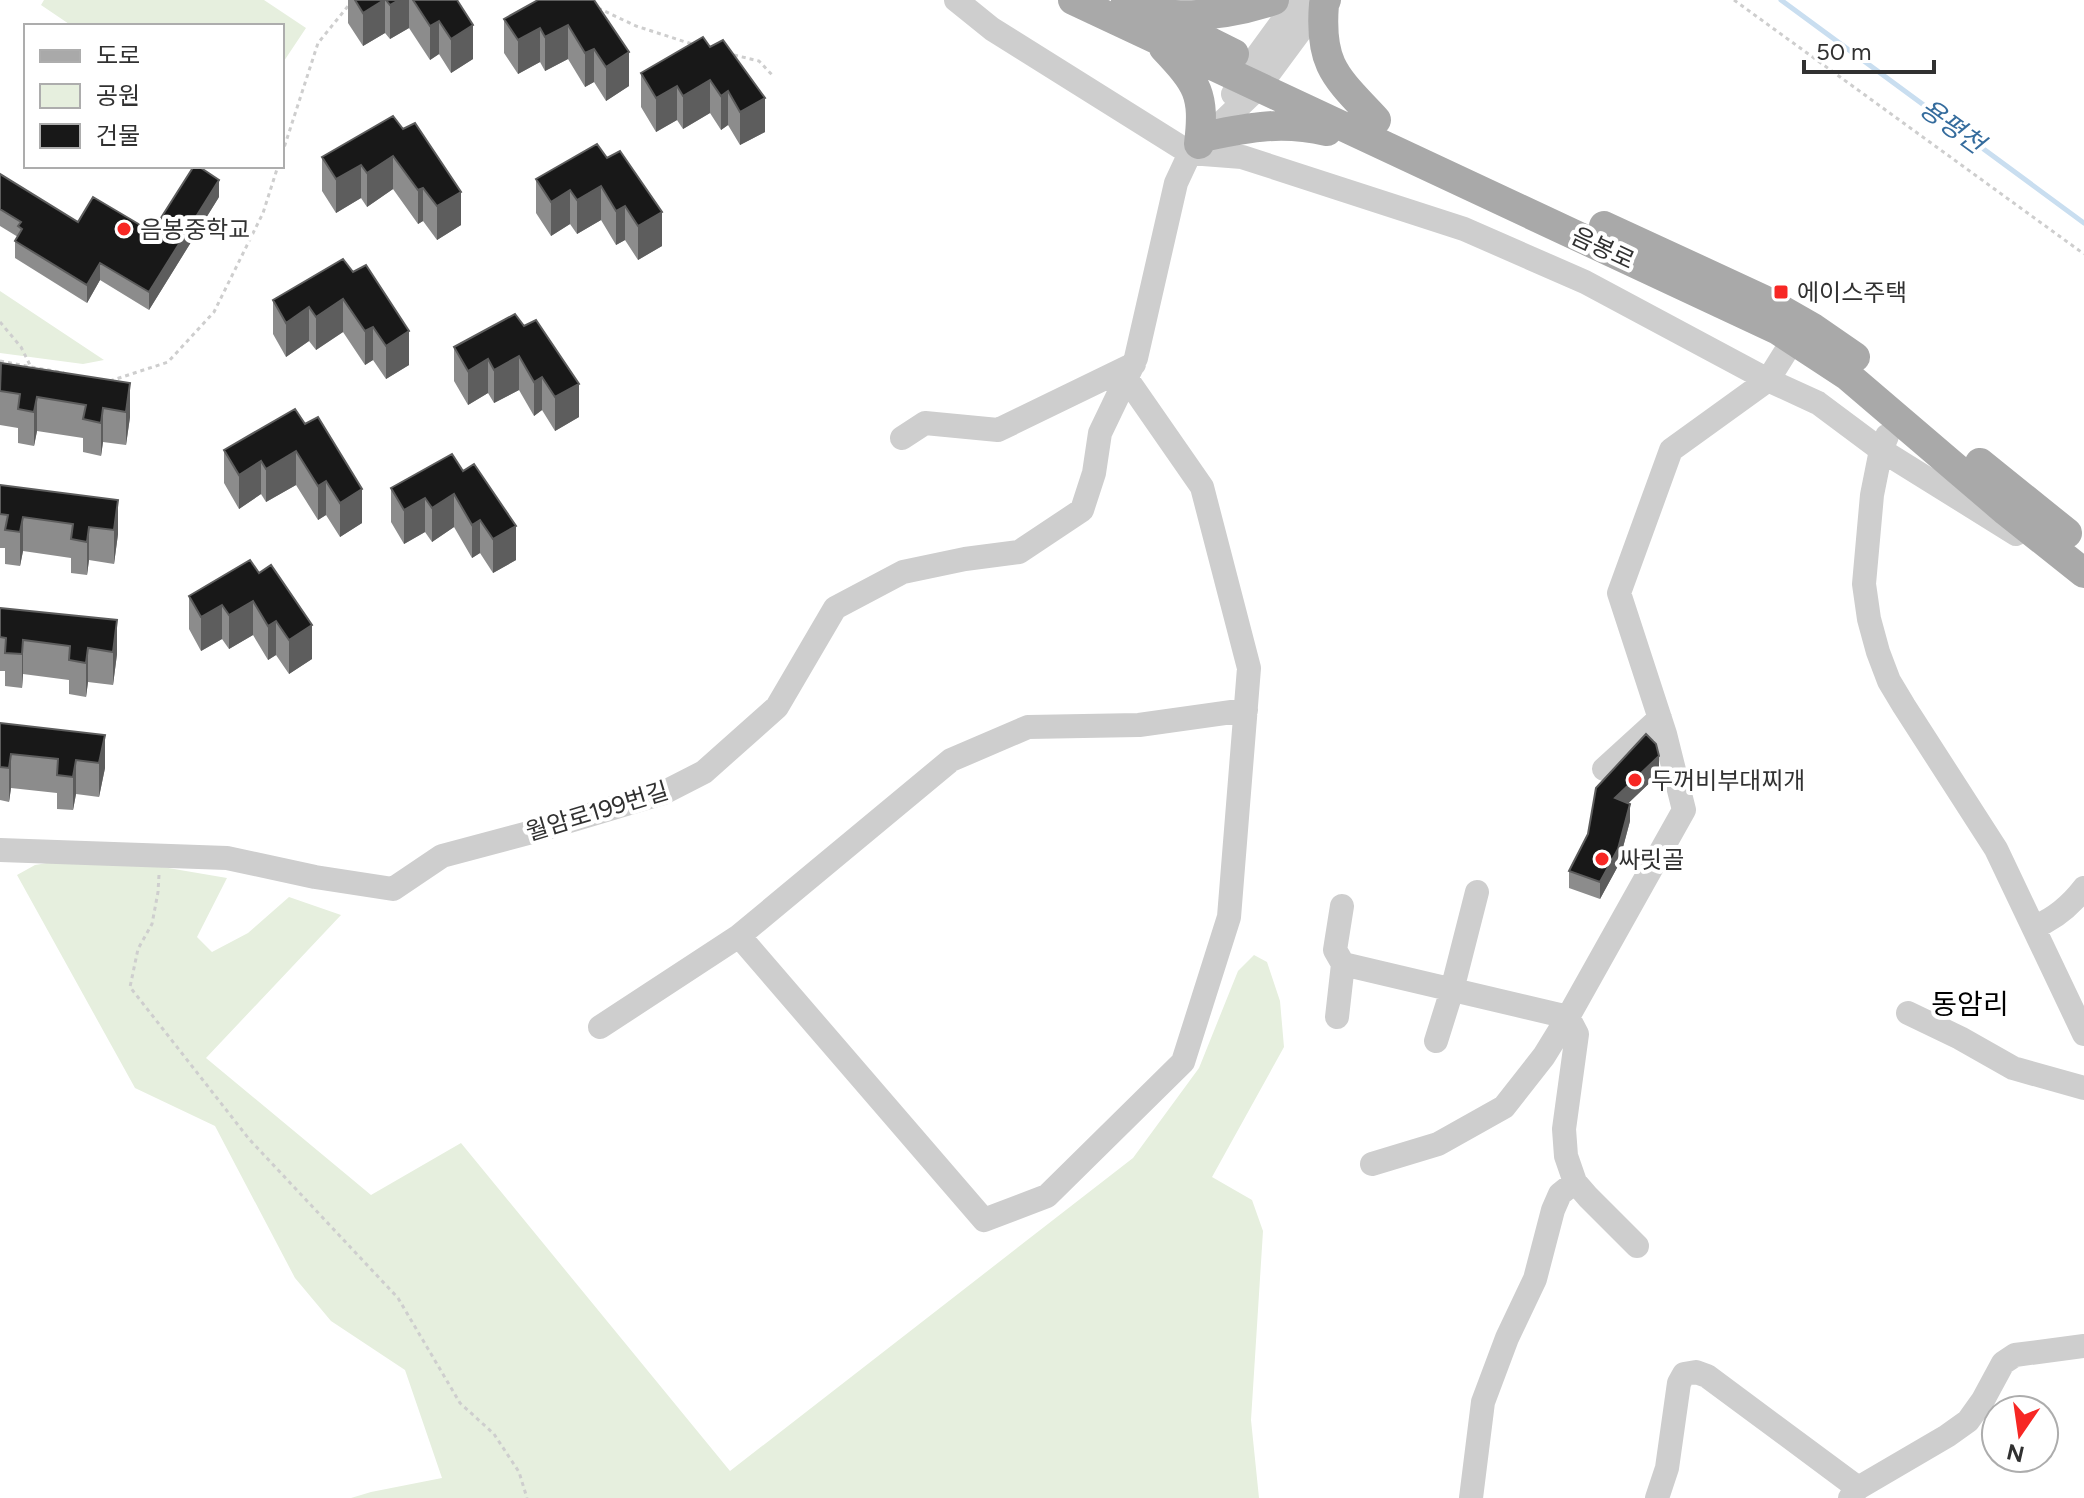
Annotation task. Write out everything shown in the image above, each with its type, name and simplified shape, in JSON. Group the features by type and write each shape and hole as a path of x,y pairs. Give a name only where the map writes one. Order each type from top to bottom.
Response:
{"main road":[{"name":"음봉로","path":"1073,0 1144,17 1255,75 1375,130 1762,299 1813,328 1860,361 1914,409 2084,547"},
{"path":"1144,17 1203,15 1239,10 1274,0"},
{"path":"1325,0 1322,31 1325,52 1337,78 1375,130"},
{"path":"1144,17 1197,89 1203,115 1203,140 1269,125 1375,130"},
{"name":"음봉로","path":"1375,130 1778,330 1848,376 2084,573"}],"street":[{"path":"956,0 992,29 1203,140 1242,157 1464,229 1585,282 1768,380 1818,403 1881,450 2013,532 2084,588"},
{"path":"1255,75 1298,0"},
{"path":"1255,75 1325,0"},
{"name":"월암로199번길","path":"0,850 227,858 315,877 393,889 442,856 663,793 704,772 777,707 835,608 903,572 1019,552 1082,510 1094,473 1100,433 1132,367 1176,183 1203,140 1255,75"},
{"path":"1372,1164 1438,1144 1504,1107 1544,1056 1568,1017 1684,810 1660,718 1619,593 1671,450 1768,380 1793,340"},
{"path":"739,936 984,1220 1047,1196 1183,1062 1229,917 1249,668 1202,487 1132,367 998,430 925,423 902,438"},
{"path":"1895,415 1881,450 1872,495 1864,584 1878,652 1889,681 1996,849 2084,1034"},
{"path":"600,1027 739,936 951,760 1028,727 1139,725 1246,710"},
{"path":"1604,769 1660,718"},
{"path":"2034,927 2064,911 2084,888"},
{"path":"1436,1041 1477,892"},
{"path":"1337,1017 1343,964 1335,950 1342,906"},
{"path":"1343,964 1568,1017 1577,1034 1564,1129 1566,1156 1575,1182 1637,1246"},
{"path":"1908,1013 2013,1068 2084,1088"},
{"path":"1471,1498 1483,1402 1507,1338 1535,1279 1553,1210 1560,1194 1575,1182"},
{"path":"1657,1498 1667,1468 1679,1383 1684,1374 1696,1372 1707,1376 1854,1493 1968,1421 2003,1363 2015,1355 2084,1346"}],"path":[{"path":"284,148 318,43 353,0"},
{"path":"1734,0 2084,254"},
{"path":"588,3 636,26 705,48"},
{"path":"732,54 759,61 774,77"},
{"path":"108,382 168,362 214,312 263,213 277,168"},
{"path":"0,322 21,347 31,367"},
{"path":"0,361 77,376"},
{"path":"160,855 152,924 138,949 130,987 249,1139 398,1298 460,1403 494,1434 511,1459 519,1472 527,1498"}],"green space":[{"path":"44,0 264,0 306,28 284,61 284,24 69,24 41,5"},
{"path":"0,291 104,360 83,364 0,353"},
{"path":"78,858 133,862 227,878 197,937 212,952 248,933 289,897 341,915 206,1058 371,1195 461,1143 730,1471 1133,1158 1199,1068 1238,971 1254,955 1267,962 1280,1001 1284,1047 1212,1177 1252,1200 1263,1231 1251,1420 1259,1498 351,1498 442,1478 405,1370 331,1321 295,1278 215,1126 135,1088 17,875 35,865"}],"building":[{"path":"355,0 384,0 363,13"},
{"path":"413,0 457,0 473,25 451,39 439,21 430,26"},
{"path":"538,0 594,0 629,52 606,67 594,49 585,53 568,25 545,37 540,28 518,40 504,19"},
{"path":"703,37 710,47 723,40 765,98 740,112 728,91 721,96 710,80 683,96 677,86 656,98 641,73"},
{"path":"393,116 403,129 415,123 461,192 437,206 423,188 418,190 393,156 367,173 361,165 336,179 322,157"},
{"path":"597,144 607,158 620,151 662,212 638,226 625,206 616,211 601,186 577,200 570,190 551,202 536,179"},
{"path":"193,168 201,168 219,180 149,292 100,263 87,285 15,241 22,229 18,226 21,222 0,209 0,174 78,222 93,197 152,232"},
{"path":"343,259 353,272 366,265 409,331 386,346 373,327 365,331 343,299 316,317 309,307 286,323 273,300"},
{"path":"515,314 524,326 536,320 579,384 555,397 542,377 534,382 519,356 494,370 488,359 468,371 454,347"},
{"path":"1,363 130,383 126,412 103,408 101,423 83,419 86,405 37,397 34,412 18,409 20,394 0,391"},
{"path":"295,409 305,424 318,417 362,489 340,503 326,481 318,486 296,451 266,469 261,461 239,475 224,450"},
{"path":"452,454 463,471 474,464 516,526 493,539 480,520 472,525 454,494 432,508 425,498 404,510 391,488"},
{"path":"0,485 118,500 114,530 89,527 87,542 71,539 73,524 23,517 20,532 5,530 8,515 0,514"},
{"path":"250,560 259,573 271,565 312,625 289,640 276,621 268,626 253,601 229,615 222,605 201,617 189,596"},
{"path":"0,608 117,620 113,652 88,648 86,663 69,660 70,646 23,640 22,654 5,653 6,638 0,637"},
{"path":"0,723 105,735 99,763 76,760 73,777 57,775 58,759 11,754 9,768 0,767"},
{"path":"1646,734 1656,744 1659,756 1615,798 1630,804 1618,849 1600,882 1569,871 1588,834 1596,788"}],"waterway":[{"name":"용평천","path":"1781,0 2084,223"}],"place":[{"name":"음봉중학교","path":"124,229"},
{"name":"에이스주택","path":"1781,292"},
{"name":"두꺼비부대찌개","path":"1635,780"},
{"name":"싸릿골","path":"1602,859"}],"district":[{"name":"동암리","path":"1970,1004"}]}
